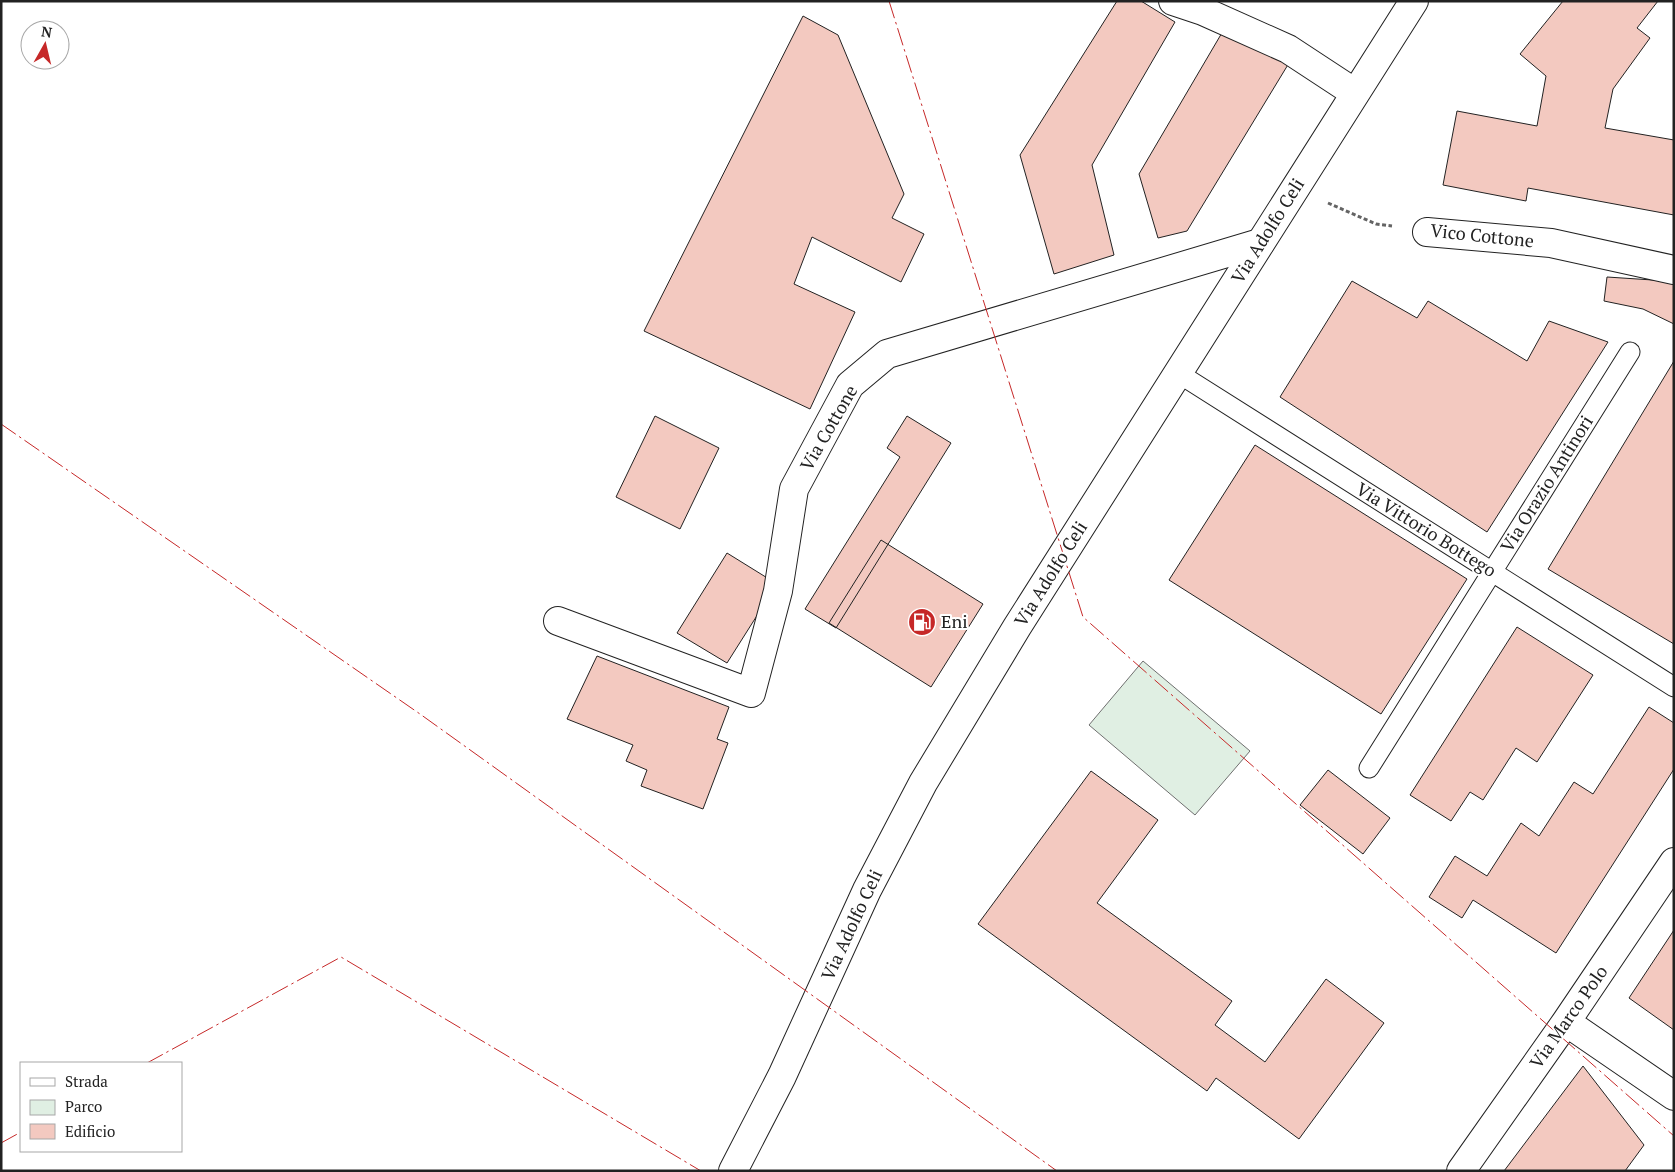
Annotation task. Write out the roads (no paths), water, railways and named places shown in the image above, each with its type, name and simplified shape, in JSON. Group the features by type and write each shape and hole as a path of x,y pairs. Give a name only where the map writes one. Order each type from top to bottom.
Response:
{"street":[{"path":"1173,1 1203,11 1288,49 1354,93"},
{"name":"Via Adolfo Celi","path":"733,1171 782,1076 867,890 923,784 1017,627 1414,1"},
{"name":"Vico Cottone","path":"1428,232 1551,243 1674,270"},
{"name":"Via Cottone","path":"558,621 751,693 778,591 794,489 850,385 887,354 1260,243"},
{"name":"Via Marco Polo","path":"1461,1171 1566,1022 1674,862"},
{"path":"1566,1022 1674,1096"}],"lane":[{"name":"Via Orazio Antinori","path":"1369,768 1630,352"},
{"name":"Via Vittorio Bottego","path":"1178,373 1674,687"}],"place":[{"name":"Eni","path":"922,622"}]}
